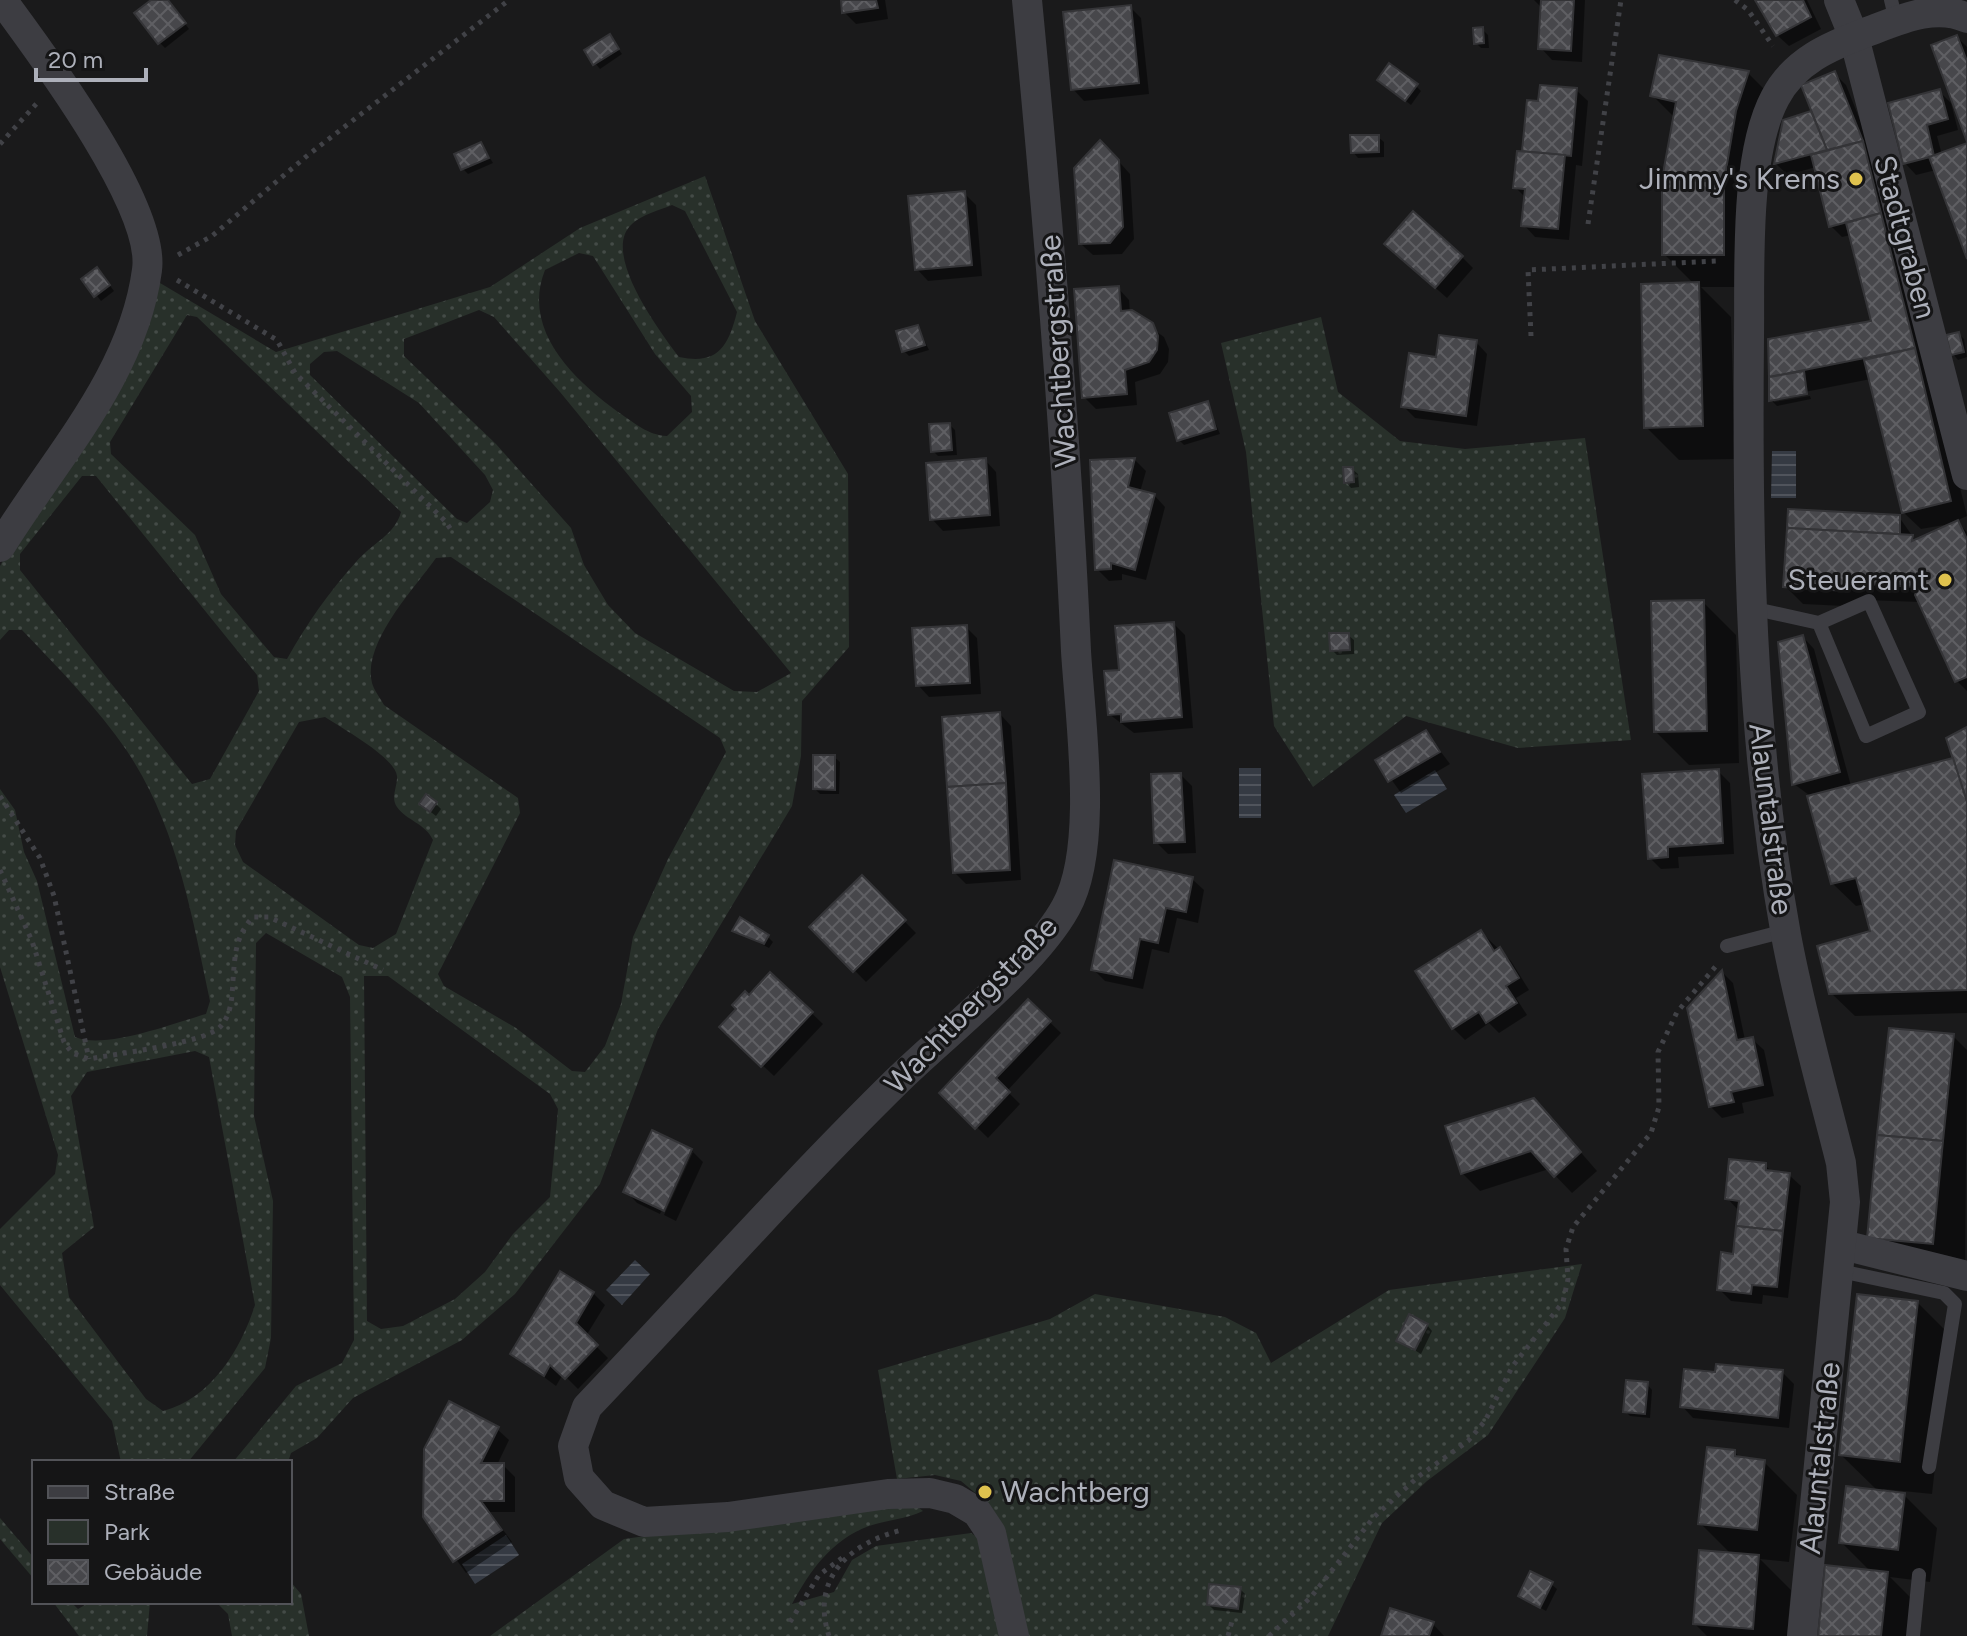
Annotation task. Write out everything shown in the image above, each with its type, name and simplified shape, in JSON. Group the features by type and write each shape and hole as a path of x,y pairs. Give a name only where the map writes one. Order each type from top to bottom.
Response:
{"street":[{"path":"0,547 68,450 107,384 133,322 148,268 140,224 113,167 2,0"},
{"name":"Wachtbergstraße","path":"1014,1636 991,1533 977,1512 955,1499 930,1493 888,1494 728,1517 644,1522 603,1505 579,1478 573,1446 587,1407 895,1083 1039,945 1068,905 1080,863 1084,812 1051,244 1027,0"},
{"name":"Stadtgraben","path":"1839,0 1854,37 1967,475"},
{"name":"Alauntalstraße","path":"1802,1636 1842,1258 1845,1202 1841,1163 1785,931 1765,792 1750,608 1750,260 1761,145 1773,101 1790,73 1821,51 1854,37 1893,11 1951,9"},
{"path":"1842,1258 1967,1276"}],"lane":[{"path":"1750,608 1819,623 1869,601 1919,712 1866,736 1819,623"},
{"path":"1726,951 1785,931"},
{"path":"1842,1258 1944,1293 1955,1304 1929,1467"},
{"path":"1913,1636 1919,1575"}],"path":[{"path":"180,254 212,236 308,155 509,0"},
{"path":"1588,224 1621,0"},
{"path":"1735,0 1748,10 1774,47"},
{"path":"0,144 59,83"},
{"path":"1531,336 1528,270 1663,261 1729,261"},
{"path":"148,268 173,278 277,340 295,373 446,522 453,533"},
{"path":"0,796 40,858 54,896 89,1059"},
{"path":"0,870 32,941 64,1042 72,1053 89,1059 201,1038 218,1029 227,1017 232,999 235,947 241,930 253,917 269,917 383,970"},
{"path":"1269,1636 1311,1597 1374,1517 1419,1476 1468,1441 1485,1421 1512,1367 1563,1302 1568,1279 1566,1249 1573,1227 1651,1133 1659,1107 1658,1052 1677,1012 1726,951"},
{"path":"790,1622 819,1575 872,1538 913,1527"},
{"path":"829,1636 823,1618 827,1590 846,1555"},
{"path":"1228,1636 1232,1621"}],"green space":[{"path":"705,176 755,321 848,474 849,647 802,701 801,756 792,806 658,1029 600,1184 515,1294 462,1340 353,1398 317,1438 291,1453 289,1460 235,1460 296,1386 342,1363 354,1340 350,997 342,977 266,933 256,943 254,1116 273,1201 271,1338 265,1368 190,1460 121,1460 112,1421 0,1285 0,1229 55,1174 58,1155 0,967 0,789 15,810 24,852 37,881 75,1037 104,1040 140,1034 206,1014 210,1001 180,872 159,810 127,751 103,719 22,630 9,630 0,640 0,566 155,280 276,352 490,287 580,228","holes":["672,205 685,211 737,312 725,344 712,356 679,357 647,311 628,272 623,253 624,237 632,224 645,215","579,253 593,256 655,354 691,396 692,412 667,436 641,428 618,412 585,385 556,352 540,313 539,292 545,270","479,310 494,317 560,392 791,673 757,692 734,691 635,633 608,605 584,565 571,528 496,444 404,356 404,339","187,315 197,317 401,512 394,527 362,556 328,596 287,659 274,657 221,594 195,535 111,454 110,442","337,351 419,403 485,475 493,490 490,502 467,523 457,519 310,375 310,364 324,352","82,476 96,476 257,675 259,691 210,779 192,784 20,570 20,554","451,557 720,738 726,752 668,859 633,937 621,1004 605,1046 585,1072 572,1071 516,1028 444,986 438,974 520,813 518,798 384,705 372,683 371,667 382,634 436,558","325,717 387,760 397,776 394,795 397,807 433,840 396,934 373,948 359,945 243,862 235,845 236,831 299,722","364,976 388,976 550,1094 558,1109 550,1197 513,1234 485,1272 455,1299 403,1326 381,1329 367,1321","195,1051 209,1057 255,1305 232,1355 210,1384 196,1396 163,1411 146,1399 69,1297 62,1253 94,1227 71,1096 87,1072"]},
{"path":"1321,317 1338,392 1400,441 1465,449 1585,438 1631,740 1518,748 1406,716 1313,787 1274,726 1246,452 1221,343"},
{"path":"1582,1264 1565,1318 1488,1435 1427,1481 1382,1523 1328,1636 1027,1636 980,1497 961,1481 935,1475 897,1479 878,1370 1050,1319 1095,1294 1225,1317 1256,1333 1271,1363 1389,1290"},
{"path":"847,1508 919,1508 923,1511 869,1526 843,1539 814,1569 792,1604 834,1592 852,1560 876,1546 971,1533 982,1540 1007,1636 490,1636 624,1539"},
{"path":"0,1518 32,1556 32,1577 0,1539"},
{"path":"292,1583 301,1594 309,1636 232,1636 228,1614 218,1604 292,1604"},
{"path":"55,1604 73,1604 78,1609 87,1604 150,1604 147,1636 79,1636"}],"shaded area":[{"path":"1772,451 1796,451 1796,498 1771,498"},
{"path":"1239,768 1261,768 1261,818 1239,818"},
{"path":"1435,770 1447,789 1406,813 1394,795"},
{"path":"635,1260 650,1274 622,1305 606,1290"},
{"path":"506,1535 519,1555 475,1584 462,1564"}],"building":[{"path":"151,0 168,0 186,23 158,44 134,13"},
{"path":"841,0 876,0 878,8 842,13"},
{"path":"1541,0 1574,0 1571,51 1538,49"},
{"path":"1755,0 1803,0 1811,17 1776,36"},
{"path":"1131,5 1139,83 1071,90 1063,12"},
{"path":"1483,27 1484,43 1474,44 1473,28"},
{"path":"610,34 619,49 593,65 584,50"},
{"path":"1957,35 1967,61 1967,142 1931,45"},
{"path":"1659,55 1749,71 1736,111 1724,182 1662,179 1676,102 1650,96"},
{"path":"1389,63 1418,84 1405,101 1377,80"},
{"path":"1835,71 1863,141 1827,150 1801,85"},
{"path":"1540,85 1577,88 1571,156 1522,151 1527,100 1538,101"},
{"path":"1940,89 1948,119 1927,125 1934,156 1903,164 1888,103"},
{"path":"1811,111 1827,150 1774,164 1783,120"},
{"path":"1350,135 1379,135 1379,152 1351,153"},
{"path":"1100,140 1119,160 1123,227 1110,243 1079,244 1074,168"},
{"path":"1863,141 1881,213 1829,227 1811,155"},
{"path":"481,142 489,158 461,170 454,154"},
{"path":"1967,143 1967,259 1929,157"},
{"path":"1517,151 1565,155 1558,229 1521,226 1525,189 1513,188"},
{"path":"1662,179 1724,182 1724,255 1662,255"},
{"path":"965,191 972,265 915,270 908,196"},
{"path":"1413,211 1463,256 1435,288 1384,244"},
{"path":"1881,213 1915,348 1769,377 1768,339 1871,321 1846,223"},
{"path":"97,267 110,285 94,297 81,279"},
{"path":"1699,282 1703,426 1644,428 1641,284"},
{"path":"1119,286 1121,311 1132,310 1153,323 1158,336 1157,350 1149,362 1125,370 1127,394 1082,398 1074,289"},
{"path":"918,325 925,345 902,352 896,331"},
{"path":"1959,332 1964,352 1951,355 1946,335"},
{"path":"1439,335 1477,340 1466,416 1401,407 1409,353 1436,357"},
{"path":"1915,348 1951,501 1902,513 1864,360"},
{"path":"1804,371 1807,394 1769,401 1769,377"},
{"path":"1208,401 1216,429 1177,441 1169,413"},
{"path":"950,423 952,450 931,452 929,424"},
{"path":"986,458 990,515 930,520 926,463"},
{"path":"1135,458 1128,487 1155,494 1135,570 1111,563 1111,569 1095,570 1090,460"},
{"path":"1343,467 1353,467 1354,482 1344,483"},
{"path":"1788,509 1900,515 1900,534 1787,528"},
{"path":"1958,520 1967,539 1967,677 1955,682 1915,595 1918,587 1847,583 1847,591 1783,587 1787,528 1913,535 1912,541"},
{"path":"1704,600 1707,731 1654,732 1651,601"},
{"path":"1174,622 1182,717 1121,722 1121,714 1108,715 1104,671 1119,670 1115,626"},
{"path":"967,625 970,683 916,686 912,628"},
{"path":"1329,633 1349,633 1350,650 1330,651"},
{"path":"1803,635 1840,772 1792,785 1778,642"},
{"path":"1000,712 1006,783 947,787 942,717"},
{"path":"1967,727 1967,802 1946,738"},
{"path":"1426,730 1440,752 1388,782 1375,760"},
{"path":"813,755 835,755 835,790 813,789"},
{"path":"1953,758 1967,802 1967,990 1829,994 1817,946 1870,931 1856,878 1831,884 1807,796"},
{"path":"1719,769 1723,843 1668,847 1668,857 1648,859 1642,774"},
{"path":"1181,773 1185,842 1154,843 1151,774"},
{"path":"1006,783 1010,870 953,873 947,787"},
{"path":"426,794 437,802 430,812 419,804"},
{"path":"1114,860 1193,877 1186,912 1166,908 1158,943 1140,939 1132,978 1091,970"},
{"path":"862,875 906,920 853,972 809,927"},
{"path":"740,917 769,935 764,944 732,931"},
{"path":"1481,930 1494,951 1500,947 1519,978 1506,986 1517,1003 1486,1023 1479,1012 1452,1029 1415,971"},
{"path":"1722,970 1737,1040 1753,1037 1763,1085 1731,1092 1734,1102 1709,1107 1687,1008"},
{"path":"770,972 813,1012 761,1067 719,1027 736,1009 732,1005 745,991 749,995"},
{"path":"1028,999 1051,1021 996,1078 1010,1092 975,1129 939,1093"},
{"path":"1889,1028 1954,1034 1943,1141 1877,1135"},
{"path":"1534,1098 1581,1152 1554,1177 1531,1151 1461,1174 1445,1126"},
{"path":"652,1130 692,1149 664,1211 623,1192"},
{"path":"1877,1135 1943,1141 1933,1244 1867,1238"},
{"path":"1729,1159 1766,1163 1766,1170 1790,1173 1783,1231 1736,1226 1739,1201 1725,1199"},
{"path":"1736,1226 1783,1231 1777,1287 1752,1285 1751,1294 1717,1290 1721,1252 1733,1254"},
{"path":"560,1271 594,1292 576,1323 598,1345 565,1379 550,1365 544,1376 510,1354"},
{"path":"1857,1294 1918,1301 1900,1462 1839,1455"},
{"path":"1409,1314 1428,1324 1415,1350 1396,1341"},
{"path":"1716,1364 1783,1370 1778,1418 1680,1407 1684,1369 1715,1372"},
{"path":"1626,1380 1648,1382 1645,1414 1623,1412"},
{"path":"449,1401 499,1427 481,1463 504,1463 504,1501 481,1501 502,1530 453,1562 423,1517 424,1449"},
{"path":"1707,1447 1735,1450 1735,1456 1765,1460 1757,1530 1698,1524"},
{"path":"1846,1486 1905,1493 1898,1550 1839,1543"},
{"path":"1699,1550 1759,1555 1753,1629 1693,1624"},
{"path":"1825,1565 1888,1572 1881,1636 1818,1636"},
{"path":"1530,1571 1553,1582 1540,1608 1518,1596"},
{"path":"1209,1584 1241,1587 1238,1609 1207,1605"},
{"path":"1390,1608 1434,1622 1429,1636 1381,1636"}],"place":[{"name":"Jimmy's Krems","path":"1856,179"},
{"name":"Steueramt","path":"1945,580"},
{"name":"Wachtberg","path":"985,1492"}]}
